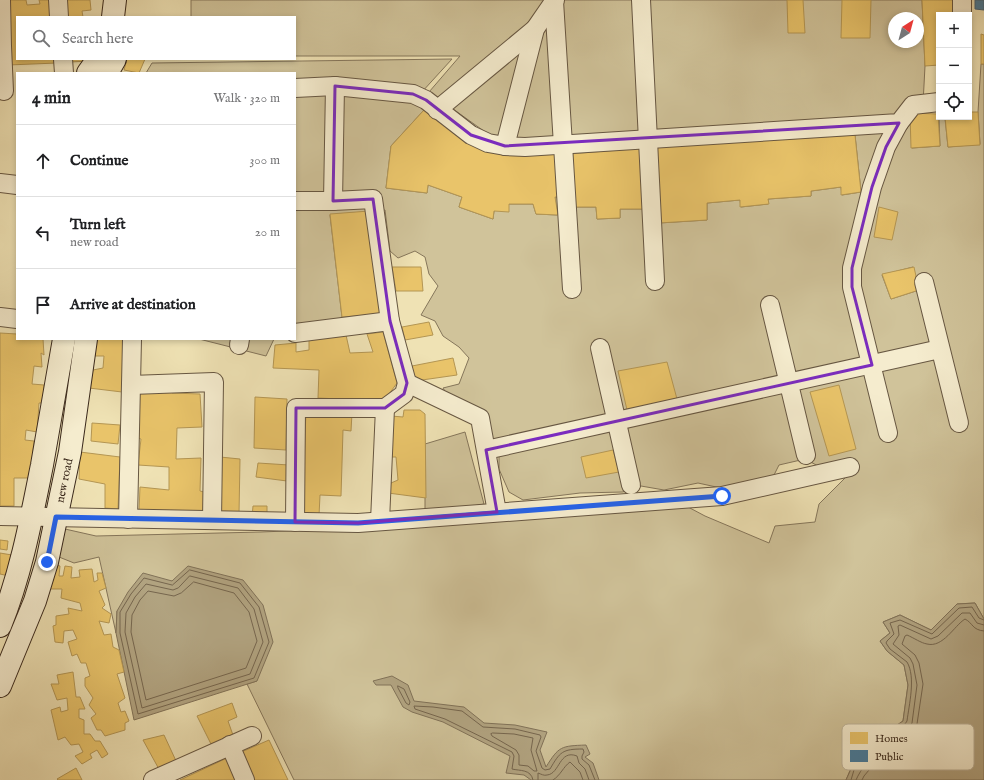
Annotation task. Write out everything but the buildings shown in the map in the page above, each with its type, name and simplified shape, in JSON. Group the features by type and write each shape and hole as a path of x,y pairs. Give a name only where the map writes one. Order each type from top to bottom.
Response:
{"main road":[{"path":"113,16 115,0"},
{"path":"126,16 128,0"},
{"path":"89,72 97,60"},
{"path":"108,72 114,60"},
{"name":"new road","path":"0,626 12,597 23,558 32,517 64,340"},
{"name":"new road","path":"0,686 34,601 47,562 70,452 86,340"}],"street":[{"path":"1,0 4,90"},
{"path":"58,0 59,16"},
{"path":"641,0 655,282"},
{"path":"962,0 962,12"},
{"path":"437,110 535,29 554,1"},
{"path":"554,1 572,289"},
{"path":"505,146 535,29"},
{"path":"63,60 64,72"},
{"path":"296,88 335,86 413,94 426,100 470,136 488,143 505,146 525,147 563,145 899,123"},
{"path":"333,201 335,86"},
{"path":"888,433 852,287 852,268 872,187 886,147 899,123 913,104 936,102"},
{"path":"0,183 16,185"},
{"path":"295,522 296,408 385,408 404,394 406,383 390,321 372,199 296,201"},
{"path":"924,282 959,423"},
{"path":"770,305 806,455"},
{"path":"0,317 16,319"},
{"path":"296,333 390,321"},
{"path":"128,519 132,340"},
{"path":"600,348 632,485"},
{"path":"486,450 940,350"},
{"path":"131,385 214,382 212,520"},
{"path":"406,383 480,418 497,512"},
{"path":"380,521 385,408"},
{"path":"0,516 358,523 722,496 850,468"},
{"path":"153,780 252,736"},
{"path":"230,745 245,780"}],"highlighted area":[{"path":"335,86 413,94 426,100 471,135 505,146 899,123 886,147 872,187 852,268 852,287 872,365 486,450 497,512 358,523 295,522 296,408 385,408 404,394 407,383 390,321 373,199 333,201"}],"shaded area":[{"path":"191,0 922,0 923,12 888,12 888,48 924,48 924,44 925,66 923,104 910,113 912,148 940,146 939,120 945,120 948,147 980,144 978,112 981,64 984,64 984,619 975,603 957,604 931,630 900,615 883,622 890,633 880,641 887,651 904,665 908,685 903,721 899,724 842,724 842,770 850,770 846,780 294,780 247,684 257,681 172,581 117,611 116,633 99,557 74,563 59,557 65,529 96,536 261,532 432,525 673,499 705,516 769,543 775,526 815,522 819,504 855,468 820,467 805,459 779,465 773,477 730,490 698,483 664,490 641,486 623,492 580,493 523,500 509,492 499,469 499,447 492,438 449,398 443,388 459,384 469,358 459,347 443,336 435,321 421,315 438,286 429,274 425,257 415,251 398,258 390,251 385,210 330,215 342,317 345,327 296,333 296,72 147,72 152,63 452,59 421,93 424,110 391,146 386,188 427,193 428,185 462,197 459,207 493,219 494,211 509,204 533,204 536,214 557,215 555,197 562,197 572,207 596,207 597,219 620,218 620,209 644,209 659,223 707,220 707,203 740,200 741,207 768,204 768,199 811,196 811,191 841,187 842,195 861,192 855,135 505,146 429,92 460,56 296,56 296,16 191,16","holes":["913,267 919,290 891,299 882,275"]},
{"path":"203,340 274,340 266,356"},
{"path":"465,432 484,504 425,515 425,444"}],"water":[{"path":"188,566 243,580 263,605 273,642 257,681 134,720 116,633 117,611 128,592 143,573 172,581"},
{"path":"975,603 984,619 984,780 846,780 851,770 974,770 974,724 899,724 903,721 908,685 904,665 887,651 880,641 890,633 883,622 900,615 931,630 957,604"},
{"path":"392,676 408,685 414,701 464,707 484,723 515,725 547,732 540,750 546,767 554,755 562,748 586,745 590,754 585,757 593,763 599,780 531,780 524,775 506,773 510,756 443,722 412,712 403,707 391,685 376,685 373,681"}],"route":[{"path":"47,562 56,517 358,523 722,496"}]}
